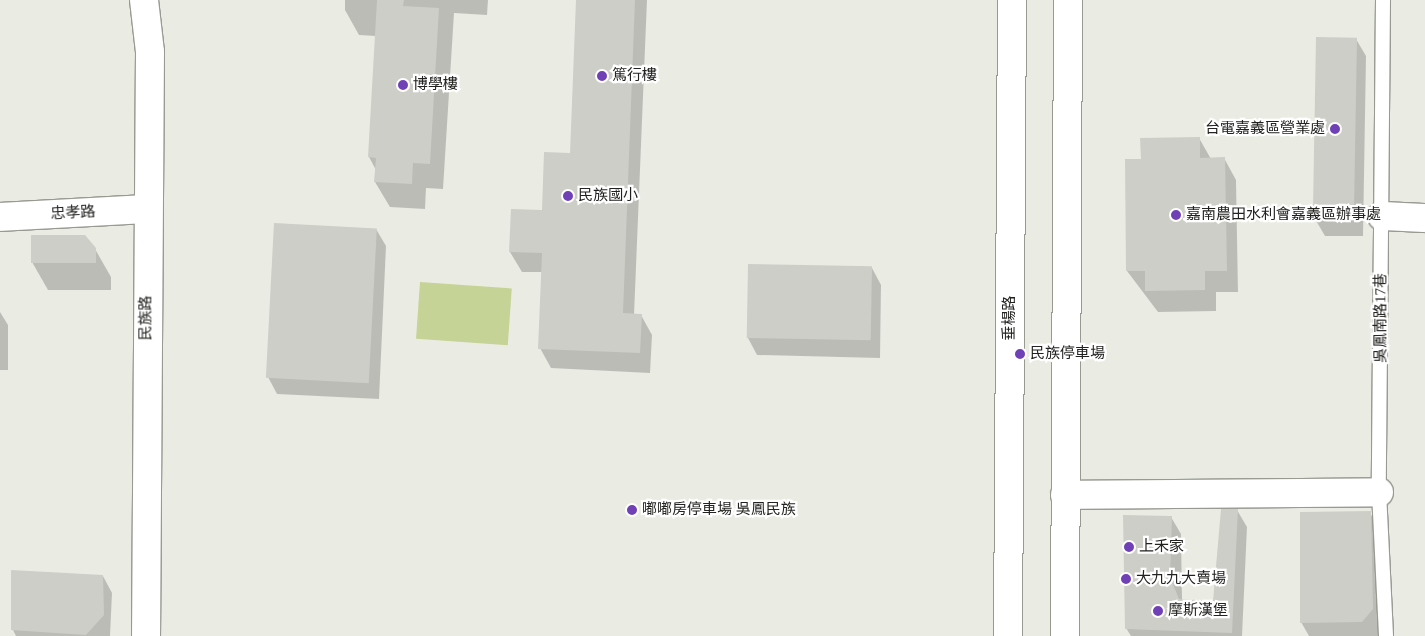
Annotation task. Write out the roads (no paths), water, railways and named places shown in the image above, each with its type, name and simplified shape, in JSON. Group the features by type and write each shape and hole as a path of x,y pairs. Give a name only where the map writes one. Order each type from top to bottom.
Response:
{"street":[{"name":"民族路","path":"144,0 150,52 146,209 146,636"},
{"name":"垂楊路","path":"1008,636 1012,0"},
{"path":"1065,636 1068,0"},
{"name":"忠孝路","path":"0,217 146,209"},
{"path":"1382,216 1425,218"},
{"path":"1065,495 1379,492"}],"lane":[{"name":"吳鳳南路17巷","path":"1383,0 1379,492 1386,636"}],"place":[{"name":"篤行樓","path":"602,76"},
{"name":"博學樓","path":"403,85"},
{"name":"台電嘉義區營業處","path":"1335,129"},
{"name":"民族國小","path":"568,196"},
{"name":"嘉南農田水利會嘉義區辦事處","path":"1176,215"},
{"name":"民族停車場","path":"1020,354"},
{"name":"嘟嘟房停車場 吳鳳民族","path":"632,510"},
{"name":"上禾家","path":"1129,547"},
{"name":"大九九大賣場","path":"1126,579"},
{"name":"摩斯漢堡","path":"1158,611"}]}
